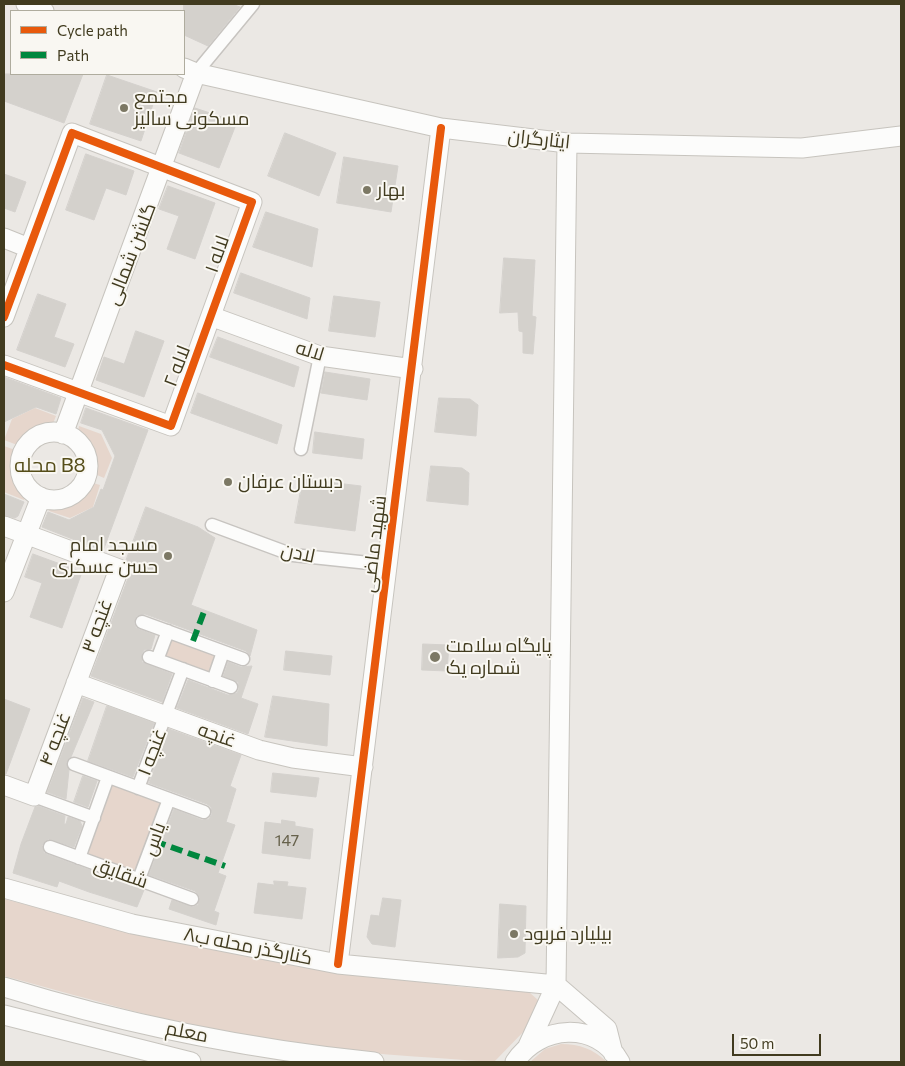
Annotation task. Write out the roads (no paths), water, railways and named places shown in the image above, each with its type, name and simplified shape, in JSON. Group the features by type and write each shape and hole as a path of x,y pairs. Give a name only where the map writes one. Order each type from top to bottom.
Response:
{"street":[{"path":"26,4 41,10"},
{"path":"190,71 253,4"},
{"name":"ایثارگران","path":"190,71 441,128 567,143 802,148 901,136"},
{"name":"گلشن شمالی","path":"63,434 163,167 190,71"},
{"name":"شهید ماضی","path":"338,964 413,369 441,128"},
{"path":"4,317 72,133 163,167"},
{"path":"518,1056 556,985 567,143"},
{"name":"لاله ۱","path":"163,167 252,202 213,317"},
{"path":"4,238 28,248"},
{"name":"لاله","path":"213,317 320,356 413,369"},
{"name":"لاله ۲","path":"78,393 172,426 213,317"},
{"path":"301,449 320,356"},
{"path":"4,365 78,393"},
{"path":"63,434 74,438 82,446 88,462 86,479 72,496 61,500 41,497 30,490 24,481 20,471 21,460 25,449 32,441 42,435 63,434"},
{"path":"4,592 41,497"},
{"name":"لادن","path":"212,525 294,555 388,566"},
{"path":"4,526 26,534"},
{"name":"غنچه ۳","path":"26,534 119,569 76,683"},
{"path":"142,622 243,659"},
{"path":"168,631 153,658 232,687"},
{"path":"213,680 224,652"},
{"name":"غنچه ۱","path":"138,788 183,669"},
{"name":"غنچه","path":"76,683 259,750 293,758 363,767"},
{"name":"غنچه ۴","path":"34,796 76,683"},
{"path":"74,764 204,812"},
{"path":"79,858 108,777"},
{"path":"4,785 94,818"},
{"name":"یاس","path":"140,879 169,799"},
{"name":"شقایق","path":"50,847 192,898"},
{"name":"کنارگذر محله ب۸","path":"4,888 132,924 338,964 556,985"},
{"path":"556,985 607,1029 619,1059"},
{"name":"معلم","path":"4,987 55,1003 179,1031 272,1049 374,1062"},
{"name":"معلم","path":"4,1015 191,1062"},
{"path":"518,1056 544,1036 562,1032 581,1033 599,1041 619,1059"}],"place":[{"name":"مجتمع مسکونی سالیز","path":"124,108"},
{"name":"بهار","path":"367,190"},
{"name":"دبستان عرفان","path":"228,482"},
{"name":"مسجد امام حسن عسکری","path":"168,556"},
{"name":"پایگاه سلامت شماره یک","path":"435,657"},
{"name":"بیلیارد فربود","path":"514,934"}],"district":[{"name":"محله B8","path":"50,465"}]}
